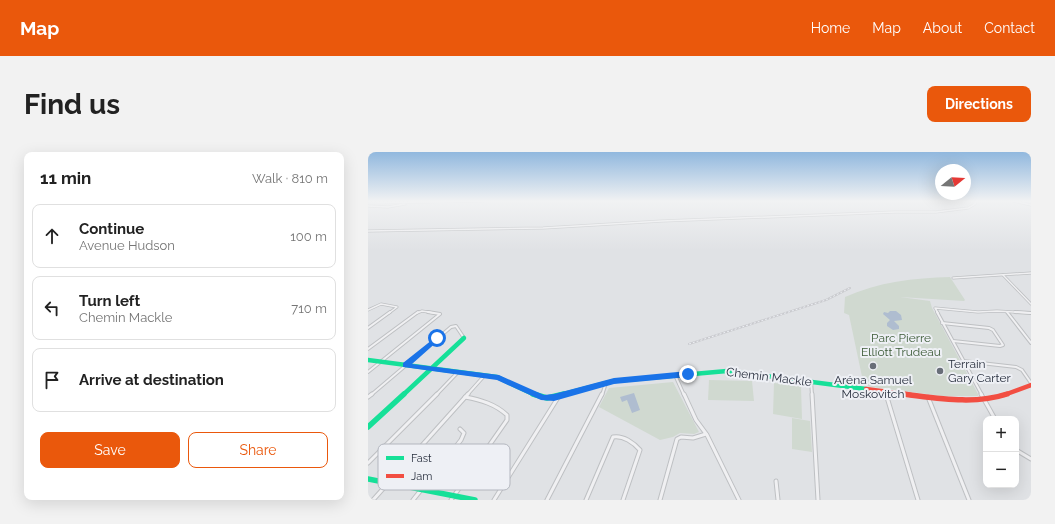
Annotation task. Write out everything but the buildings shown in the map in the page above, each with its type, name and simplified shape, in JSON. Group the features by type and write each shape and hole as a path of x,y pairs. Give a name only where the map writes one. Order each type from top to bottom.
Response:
{"street":[{"path":"368,231 543,228 662,221 776,217"},
{"path":"953,278 1031,273"},
{"path":"1003,275 1031,304"},
{"path":"368,310 379,304 397,307 368,328"},
{"path":"993,416 935,308 978,312 1031,313"},
{"path":"368,349 418,312 438,313 440,315 368,372"},
{"path":"1007,312 1031,342"},
{"path":"942,323 989,328 994,331 1003,345 1000,346 952,341"},
{"path":"368,398 451,327 456,326 464,338 368,427"},
{"name":"Chemin Mackle","path":"368,360 500,378 542,398 559,396 606,383 675,375 729,371 958,400 1005,395 1031,384"},
{"path":"963,361 1016,367 1022,370 1031,384"},
{"path":"388,444 458,372"},
{"path":"675,375 696,420 706,434 739,500"},
{"path":"423,444 484,376"},
{"path":"810,381 818,500"},
{"path":"547,500 606,386 606,383"},
{"path":"886,391 918,500"},
{"path":"510,474 559,396"},
{"path":"465,397 482,401 507,415 507,420 504,426 491,444"},
{"path":"928,397 969,500"},
{"path":"458,444 464,433 460,430"},
{"path":"660,500 678,438 693,438 706,434"},
{"path":"586,500 613,437 618,436 638,446 640,450 622,500"},
{"path":"1019,452 1031,459"},
{"path":"368,464 378,454"},
{"path":"368,479 378,481"},
{"path":"776,480 778,500"},
{"path":"373,500 382,490"},
{"path":"413,500 421,490"},
{"path":"425,490 452,498 475,500"},
{"path":"494,500 500,490"}],"green space":[{"name":"Parc Pierre Elliott Trudeau","path":"950,277 965,300 964,301 900,297 930,301 932,308 978,396 942,396 864,386 849,315 844,313 845,297 883,284 923,278"},
{"path":"709,380 752,381 754,401 708,400"},
{"path":"673,382 699,432 694,434 680,433 673,437 660,440 599,407 609,388"},
{"path":"774,383 801,386 802,419 773,414"},
{"path":"792,418 810,421 812,452 792,449"}],"water":[{"path":"890,311 896,311 901,315 902,320 894,321 899,326 899,329 893,330 887,326 887,323 890,320 883,314 884,312 888,313"},
{"path":"634,393 640,410 632,413 627,400 622,402 620,397"}],"railway":[{"path":"689,344 826,300 850,288"}],"traffic: fast":[{"path":"368,427 464,338"},
{"path":"368,360 497,377 540,397 547,398 614,381 727,371 866,389"},
{"path":"368,479 378,481"},
{"path":"424,490 475,500"}],"traffic: jam":[{"path":"866,389 955,400 997,397 1031,385"}],"place":[{"name":"Aréna Samuel Moskovitch","path":"873,366"},
{"name":"Terrain Gary Carter","path":"940,371"}],"route":[{"path":"437,338 406,365 433,370 499,377 544,398 554,398 614,381 688,374"}]}
